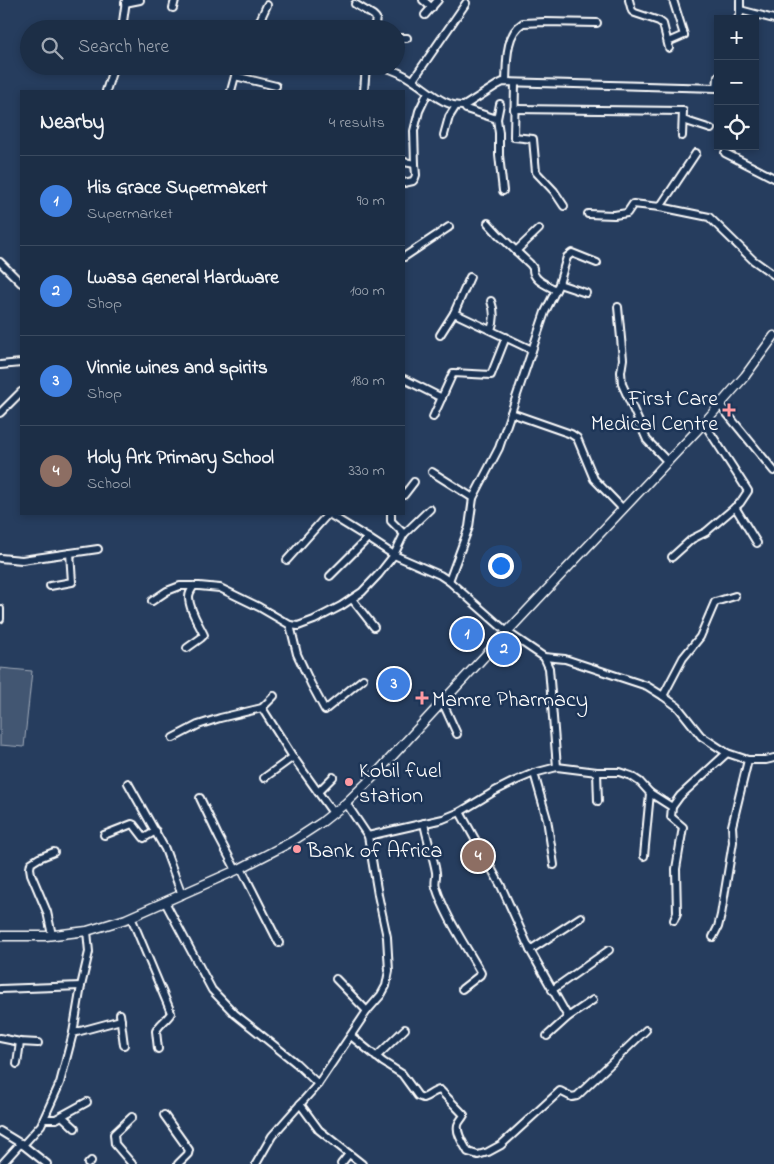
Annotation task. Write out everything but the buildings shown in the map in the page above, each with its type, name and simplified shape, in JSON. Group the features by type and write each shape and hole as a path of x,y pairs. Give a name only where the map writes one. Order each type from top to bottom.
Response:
{"main road":[{"path":"0,936 46,936 87,931 131,917 239,869 294,841 322,822 332,812 346,803 374,776 442,701 704,424 773,341"}],"street":[{"path":"123,20 125,1 140,0"},
{"path":"173,8 175,0"},
{"path":"423,0 432,8"},
{"path":"425,16 438,0"},
{"path":"629,0 632,11 635,14 659,21 662,24 668,45 684,36 673,0"},
{"path":"739,15 740,0"},
{"path":"355,4 373,15 376,20"},
{"path":"413,80 466,4"},
{"path":"260,20 267,5"},
{"path":"740,10 774,19"},
{"path":"506,82 511,36 523,23 597,23"},
{"path":"106,90 111,75"},
{"path":"364,90 365,75"},
{"path":"404,75 428,92 456,106 464,106 497,85 506,82 714,88"},
{"path":"231,90 235,76 276,86"},
{"path":"515,83 514,137 533,138 536,172 554,191 564,206"},
{"path":"405,183 413,181 416,175 414,131 428,92"},
{"path":"500,104 497,119 503,191"},
{"path":"444,135 449,118 456,106"},
{"path":"464,106 466,109 497,119"},
{"path":"514,109 683,111 682,136"},
{"path":"683,120 711,129"},
{"path":"660,207 696,152"},
{"path":"725,153 774,178"},
{"path":"405,162 415,164"},
{"path":"588,214 614,215 627,213 633,204 660,207 709,217 753,260 774,275"},
{"path":"488,223 533,268 535,278 557,287 586,293"},
{"path":"405,257 449,227"},
{"path":"516,251 539,229"},
{"path":"448,581 469,527 473,498 499,448 545,312 568,257 572,253 597,263"},
{"path":"0,262 20,282"},
{"path":"440,335 454,313 470,277"},
{"path":"490,301 494,310 491,330"},
{"path":"618,307 623,359 622,384 647,440 668,462"},
{"path":"454,313 532,350"},
{"path":"433,417 453,374 491,375 506,337"},
{"path":"0,365 20,363"},
{"path":"405,380 442,398"},
{"path":"0,413 20,397"},
{"path":"720,405 774,471"},
{"path":"511,413 571,434 577,438 594,479 623,510"},
{"path":"672,558 692,539 706,532 740,503 748,491 704,424"},
{"path":"432,472 473,498"},
{"path":"405,494 414,482"},
{"path":"735,507 758,543"},
{"path":"152,601 167,591 180,586 220,588 290,625 298,626 314,620 352,600 368,586 394,556 404,534 430,509"},
{"path":"287,560 328,515"},
{"path":"331,515 394,556 448,581 507,632 544,657 564,659 646,686 678,707 700,736 727,753 748,760 774,758"},
{"path":"391,515 390,521 404,534"},
{"path":"330,576 368,538"},
{"path":"0,558 22,560 98,549"},
{"path":"50,586 72,582 70,553"},
{"path":"188,648 204,635 191,607 188,595 194,586"},
{"path":"663,696 684,658 700,637 715,602 735,596"},
{"path":"352,600 374,627"},
{"path":"0,609 0,619"},
{"path":"290,625 297,654 325,710 363,679"},
{"path":"544,657 549,668 556,767"},
{"path":"173,738 206,722 262,708 274,696"},
{"path":"442,701 457,734"},
{"path":"262,708 292,757 332,812"},
{"path":"674,920 677,913 676,870 683,827 672,817 672,807 680,796 727,753"},
{"path":"264,778 292,757"},
{"path":"713,936 721,915 733,842 732,826 748,760"},
{"path":"368,836 443,819 460,812 464,808 515,781 556,767 597,772 619,772 631,776 640,782 650,793 672,807"},
{"path":"597,772 598,801"},
{"path":"534,773 547,819 554,865"},
{"path":"318,792 333,777"},
{"path":"128,783 165,849 182,895"},
{"path":"644,856 650,793"},
{"path":"200,798 219,838 239,869 279,943"},
{"path":"256,1164 272,1136 318,1084 367,1011 381,995 386,986 390,971 387,937 368,836 346,803"},
{"path":"460,812 501,886 530,950 568,1018"},
{"path":"424,823 426,839 437,875 435,885 446,913 481,973 462,988"},
{"path":"104,835 132,824 144,838 156,831"},
{"path":"52,935 47,912 30,868 31,863 54,852"},
{"path":"165,902 212,990 236,1014 296,1063 318,1084"},
{"path":"131,917 171,1013 169,1017 162,1021 156,1031 158,1049"},
{"path":"530,950 581,917"},
{"path":"2,1164 41,1125 60,1083 73,1033 89,952 87,931"},
{"path":"552,990 609,950"},
{"path":"336,979 367,1011"},
{"path":"0,989 81,986"},
{"path":"546,1036 593,1000"},
{"path":"73,1033 120,1017 124,1045"},
{"path":"376,1057 405,1029"},
{"path":"350,1036 376,1057 402,1074 418,1096 427,1097 437,1090 445,1094 464,1115 458,1123 458,1131 468,1152 478,1155 501,1145 560,1092 572,1097 577,1096 646,1030"},
{"path":"0,1038 38,1043"},
{"path":"17,1064 20,1042"},
{"path":"44,1119 56,1119 87,1102"},
{"path":"300,1104 319,1130 362,1164"},
{"path":"164,1115 189,1150 188,1154 178,1164"},
{"path":"62,1116 75,1128"},
{"path":"132,1117 114,1134 115,1144 132,1164"},
{"path":"0,1130 22,1144 46,1164"},
{"path":"341,1164 349,1154"}],"shaded area":[{"path":"0,668 32,671 24,747 0,745"}],"place":[{"name":"First Care Medical Centre","path":"729,410"},
{"name":"His Grace Supermakert","path":"467,634"},
{"name":"Lwasa General Hardware","path":"504,649"},
{"name":"Vinnie wines and spirits","path":"394,684"},
{"name":"Mamre Pharmacy","path":"422,698"},
{"name":"Kobil fuel station","path":"349,782"},
{"name":"Bank of Africa","path":"297,849"},
{"name":"Holy Ark Primary School","path":"478,856"}]}
